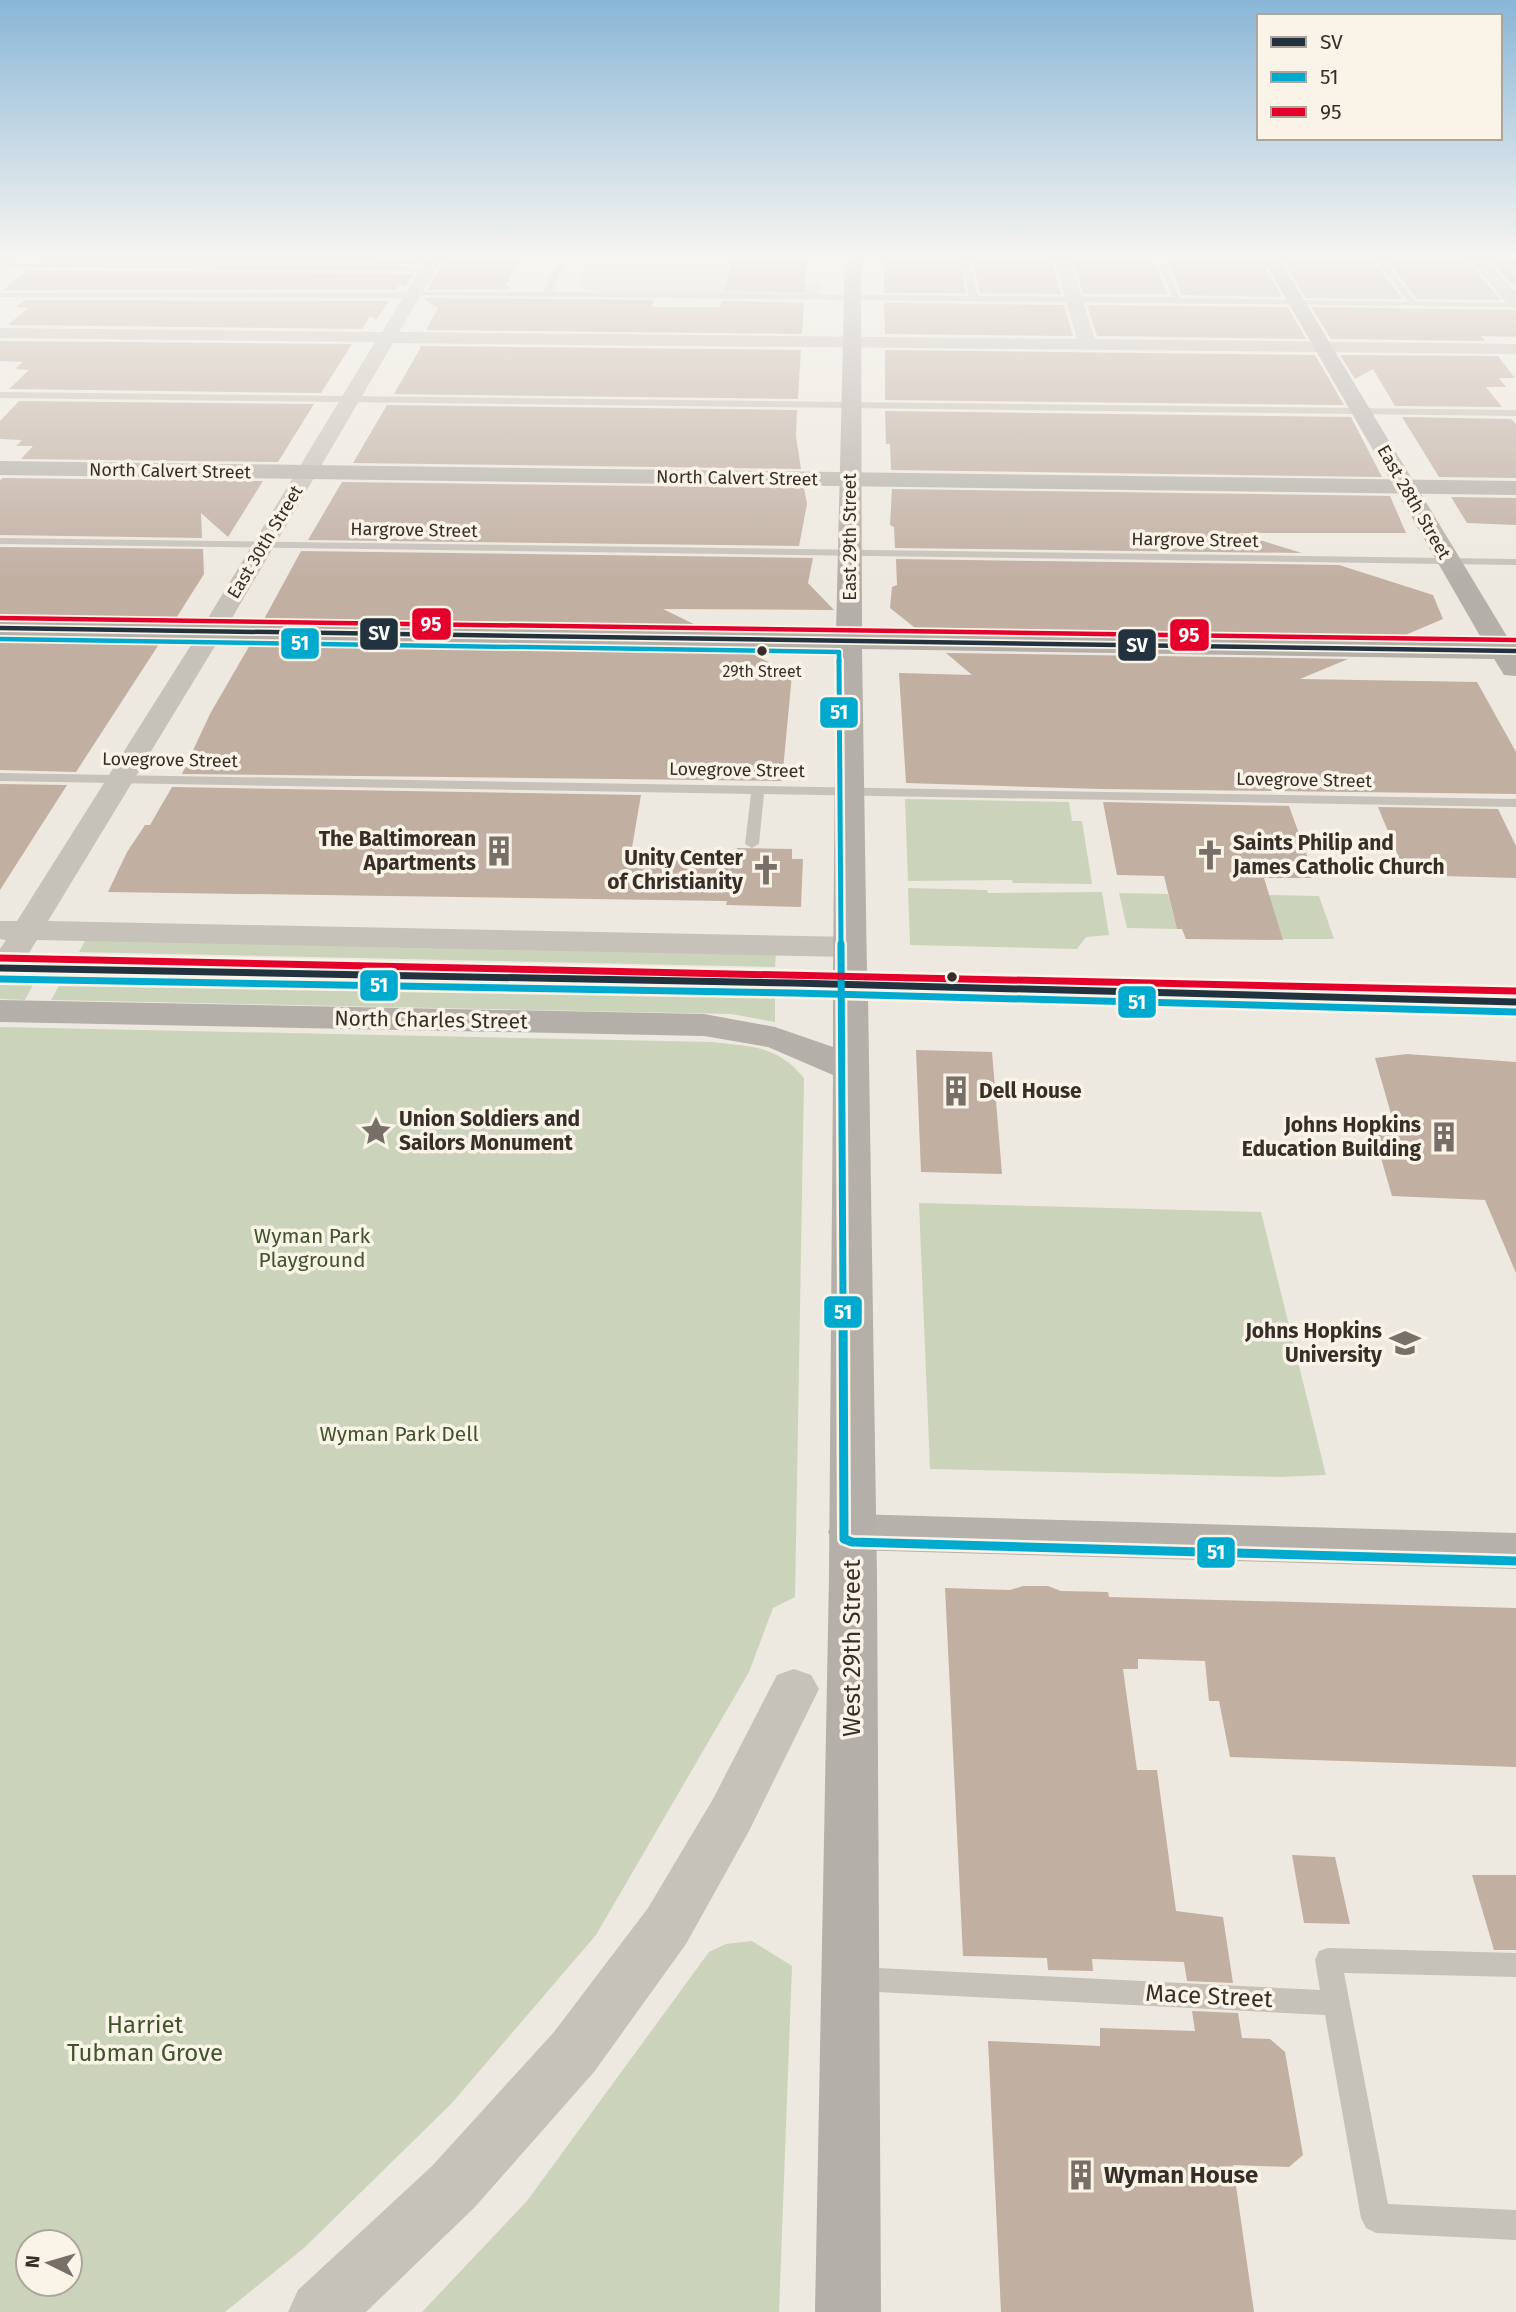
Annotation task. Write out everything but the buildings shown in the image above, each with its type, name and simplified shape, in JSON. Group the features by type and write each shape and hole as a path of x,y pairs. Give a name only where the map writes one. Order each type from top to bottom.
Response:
{"main road":[{"name":"East 29th Street","path":"851,365 849,642 852,985"},
{"name":"East 28th Street","path":"1334,365 1449,561 1509,651 1516,674"},
{"name":"North Calvert Street","path":"0,468 1516,488"},
{"path":"0,628 1509,651"},
{"name":"North Charles Street","path":"2,968 1516,1002"},
{"name":"West 29th Street","path":"848,2312 852,985"},
{"name":"North Charles Street","path":"0,1011 704,1026 762,1032 791,1040 852,1071"},
{"path":"852,1532 1516,1551"}],"street":[{"name":"East 30th Street","path":"2,968 14,930 120,778 371,365"},
{"path":"14,930 852,947"},
{"path":"320,2312 453,2187 581,2041 667,1926 731,1815 794,1689"}],"lane":[{"path":"0,395 1516,413"},
{"name":"Hargrove Street","path":"0,541 1516,562"},
{"name":"Lovegrove Street","path":"0,777 1516,803"},
{"path":"752,844 758,789"},
{"path":"1516,1965 1328,1960 1376,2218 1516,2225"},
{"name":"Mace Street","path":"851,1979 1336,2003"}],"green space":[{"path":"905,799 1069,802 1072,821 1082,821 1092,884 1013,883 1012,880 908,881"},
{"path":"908,888 987,890 988,893 1102,892 1109,935 1086,937 1077,949 910,945"},
{"path":"1119,893 1168,894 1177,929 1127,928"},
{"path":"1269,895 1319,896 1334,939 1282,939"},
{"path":"87,937 776,951 775,967 79,952"},
{"path":"0,978 36,979 25,1000 0,999"},
{"path":"63,979 775,993 775,1022 731,1014 51,1000"},
{"name":"Wyman Park Dell","path":"0,1027 713,1042 774,1053 804,1078 795,1597 773,1608 749,1672 596,1935 451,2104 304,2248 225,2312 0,2312"},
{"path":"919,1203 1261,1212 1326,1475 1280,1477 930,1469"},
{"path":"752,1941 792,1966 779,2312 422,2312 527,2201 709,1952 726,1944"}],"transit line":[{"name":"95","path":"0,618 1516,640"},
{"name":"SV","path":"0,628 1516,651"},
{"name":"51","path":"0,639 839,652 844,1539 852,1542 1516,1561"},
{"name":"95","path":"0,958 793,973 1516,991"},
{"name":"SV","path":"0,968 793,983 1516,1002"},
{"name":"51","path":"0,979 793,993 1516,1012"}],"place":[{"name":"29th Street","path":"762,651"},
{"name":"The Baltimorean Apartments","path":"499,851"},
{"name":"Saints Philip and James Catholic Church","path":"1210,855"},
{"name":"Unity Center of Christianity","path":"766,870"},
{"name":"Dell House","path":"956,1091"},
{"name":"Union Soldiers and Sailors Monument","path":"376,1131"},
{"name":"Johns Hopkins Education Building","path":"1444,1137"},
{"name":"Johns Hopkins University","path":"1405,1343"},
{"name":"Wyman House","path":"1081,2175"}],"park label":[{"name":"Wyman Park Playground","path":"312,1248"},
{"name":"Harriet Tubman Grove","path":"145,2039"}]}
